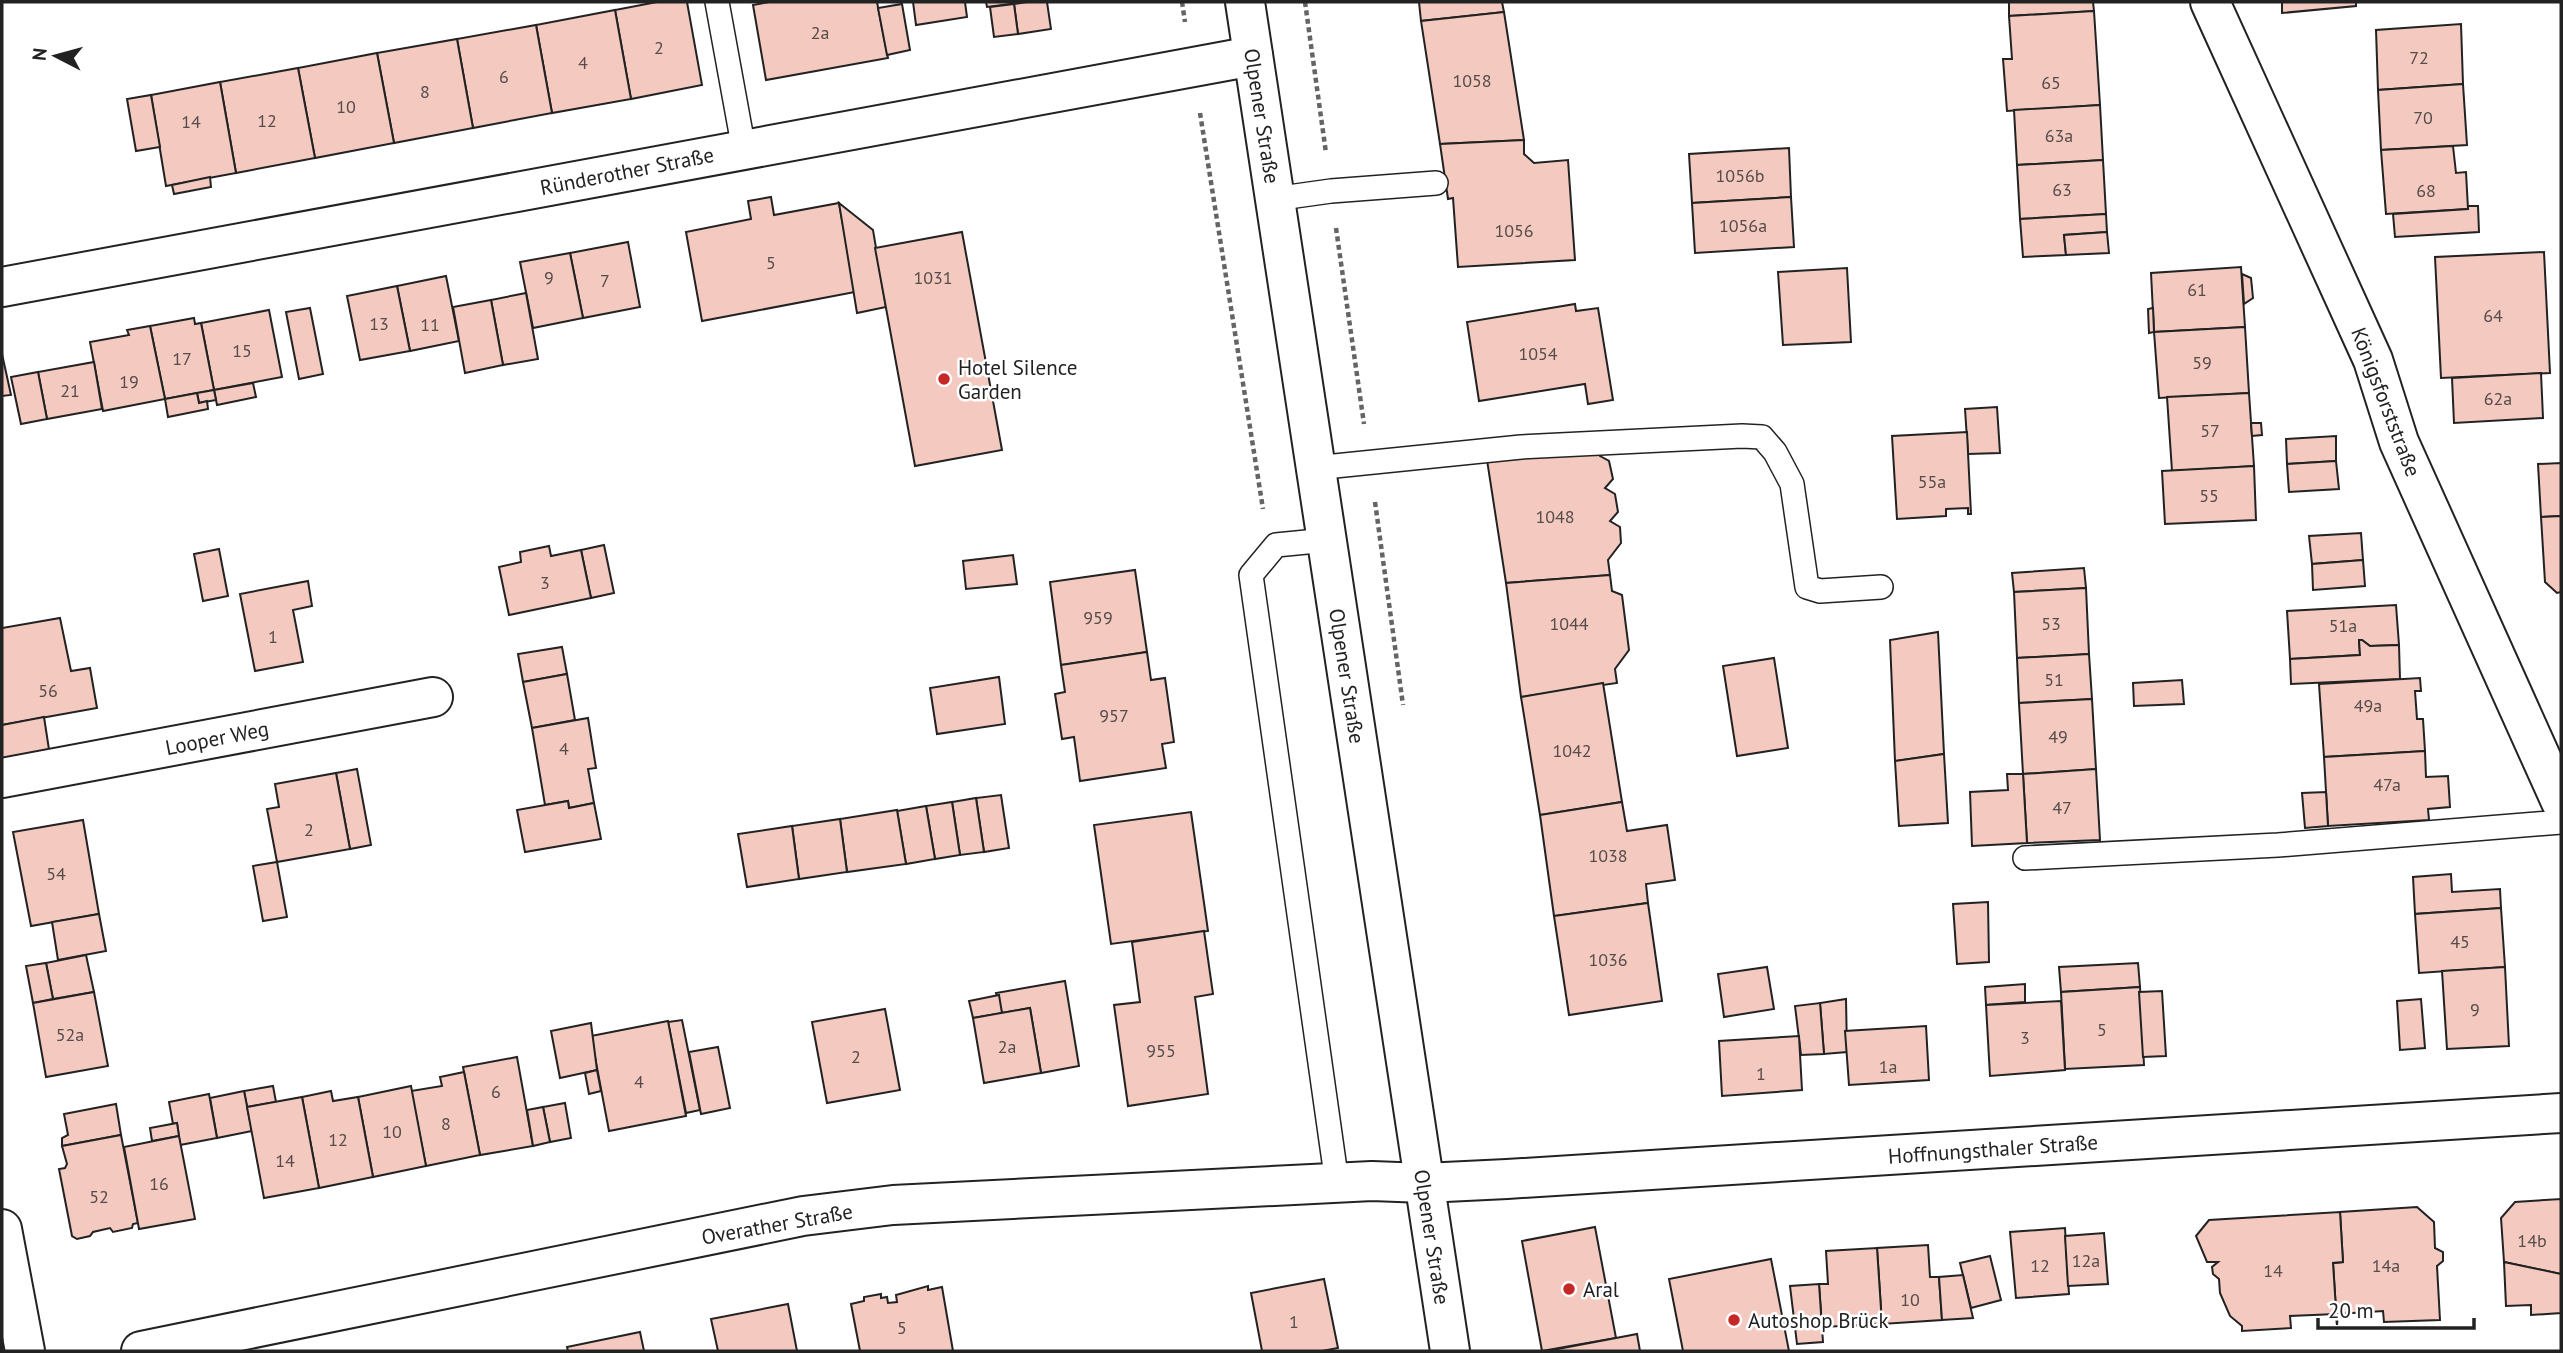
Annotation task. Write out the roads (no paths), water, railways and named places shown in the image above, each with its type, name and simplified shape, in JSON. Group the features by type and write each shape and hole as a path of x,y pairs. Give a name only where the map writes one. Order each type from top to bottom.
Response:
{"street":[{"name":"Olpener Straße","path":"1245,2 1450,1351"},
{"name":"Königsforststraße","path":"2210,2 2373,360 2399,442 2561,802"},
{"name":"Ründerother Straße","path":"2,288 1253,56"},
{"name":"Looper Weg","path":"2,778 433,697"},
{"name":"Hoffnungsthaler Straße","path":"1424,1183 2561,1113"},
{"name":"Overather Straße","path":"141,1351 803,1216 893,1205 1372,1181 1424,1183"},
{"path":"2,1228 25,1351"}],"lane":[{"path":"718,2 744,150"},
{"path":"1274,199 1331,191 1436,183"},
{"path":"1315,468 1521,447 1762,437 1775,452 1792,484 1807,587 1820,591 1881,587"},
{"path":"1327,540 1276,545 1251,575 1337,1183"},
{"path":"2025,858 2278,845 2561,822"}],"place":[{"name":"Hotel Silence Garden","path":"944,379"},
{"name":"Aral","path":"1569,1289"},
{"name":"Autoshop Brück","path":"1734,1320"}]}
